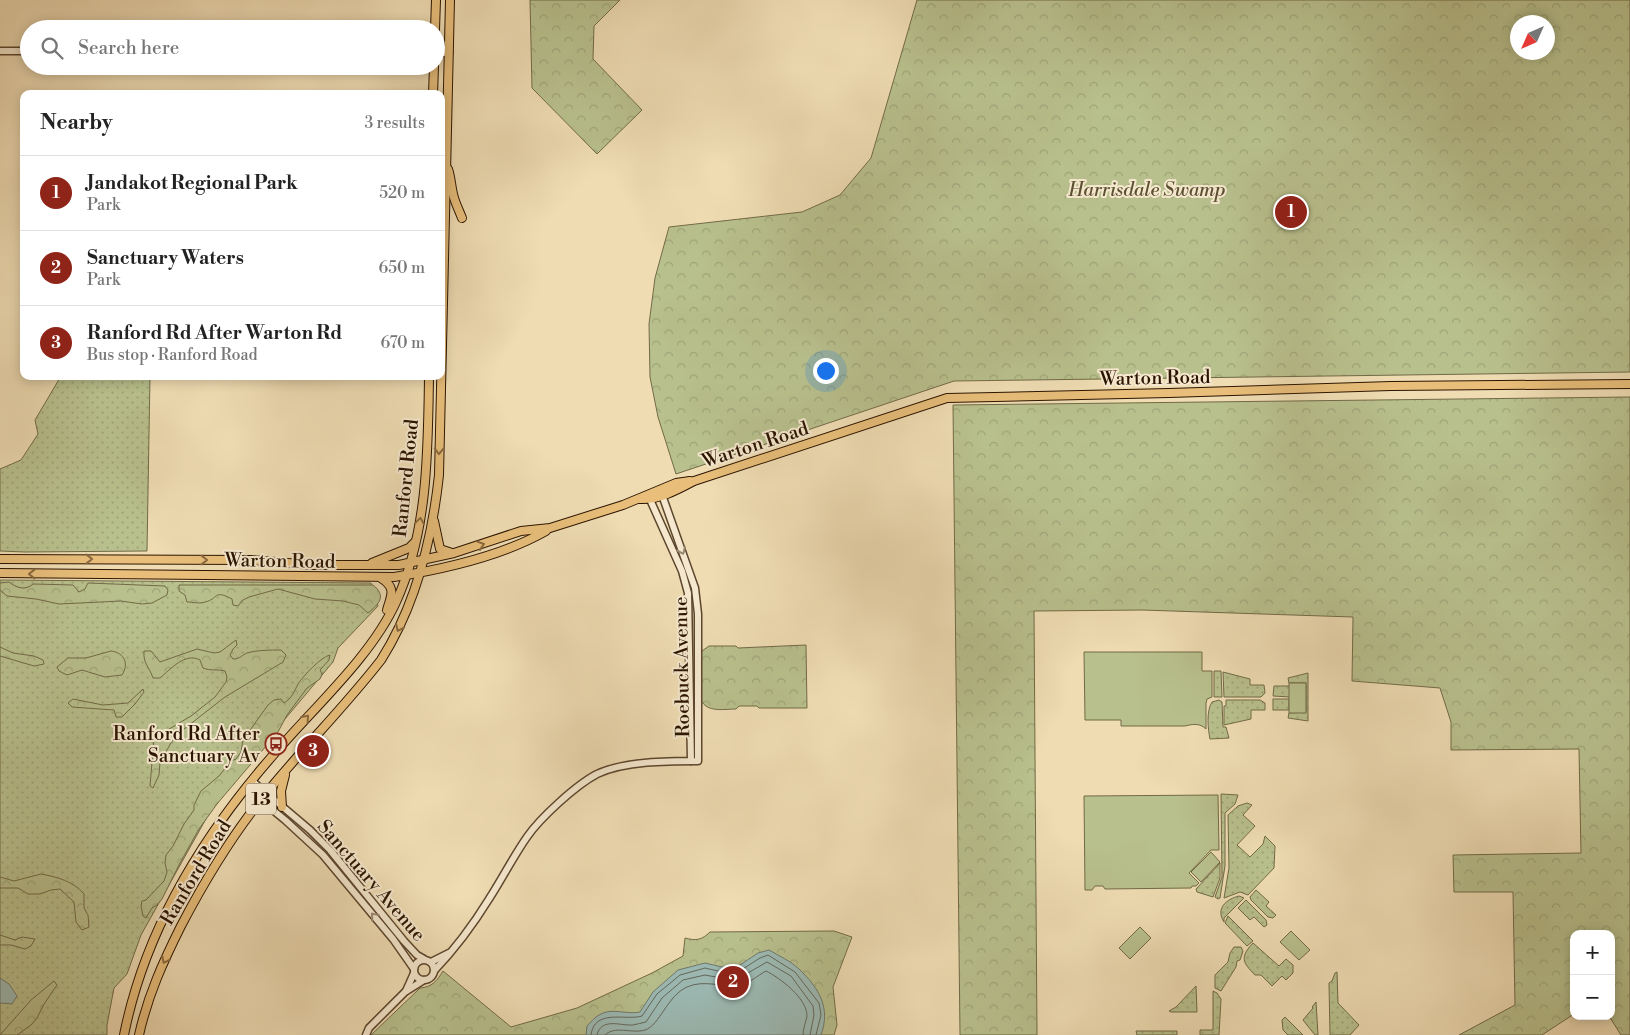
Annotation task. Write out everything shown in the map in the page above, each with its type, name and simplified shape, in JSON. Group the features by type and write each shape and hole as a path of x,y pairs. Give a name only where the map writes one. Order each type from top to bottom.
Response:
{"main road":[{"path":"435,20 436,0"},
{"name":"Ranford Road","path":"445,208 450,0"},
{"path":"433,90 434,75"},
{"path":"446,163 452,181 455,203 462,218"},
{"name":"Ranford Road","path":"124,1035 138,981 153,941 193,863 269,759 357,661 386,622 407,575 417,539 424,487 429,380"},
{"name":"Ranford Road","path":"138,1035 146,1005 161,966 199,891 218,859 264,797 381,660 404,616 423,561 433,519 439,475 441,380"},
{"name":"Warton Road","path":"2,559 250,560 365,565 399,565 423,561 521,531 550,528 649,497 676,483 694,481 947,398 1391,386 1630,384"},
{"path":"428,431 434,426 436,395 441,386"},
{"path":"433,519 440,549 445,552 454,553"},
{"name":"Warton Road","path":"0,573 381,578 435,571 526,542 550,528"},
{"path":"365,565 409,548 417,539"},
{"path":"2,559 60,564 64,566 64,574"},
{"path":"155,560 155,574"},
{"path":"381,578 389,585 392,594 386,622"},
{"path":"282,807 282,783 288,769"}],"street":[{"path":"0,51 20,51"},
{"name":"Roebuck Avenue","path":"649,497 682,571 685,584 689,609 691,761 698,761 698,614 693,581 661,492"},
{"path":"667,535 674,532"},
{"path":"685,584 693,581"},
{"path":"366,1035 369,1028 406,992 424,980 431,978 434,971 452,952 488,900 526,838 556,806 582,784 597,774 617,767 691,761"},
{"name":"Sanctuary Avenue","path":"252,781 264,797 323,855 346,883 390,930 417,955 427,961"},
{"name":"Sanctuary Avenue","path":"246,788 282,807 330,850 390,930 414,971"},
{"path":"310,842 315,835"},
{"path":"346,883 352,878"},
{"path":"406,992 417,962 427,961 452,952"},
{"path":"427,961 433,964 434,971"},
{"path":"414,971 418,978 424,980"}],"green space":[{"path":"530,0 620,0 594,26 593,59 642,110 597,154 532,88"},
{"name":"Harrisdale Swamp","path":"917,0 1630,0 1630,372 954,381 676,474 658,417 650,377 649,324 655,278 669,227 802,212 840,195 871,158"},
{"path":"59,380 150,380 147,551 0,551 0,469 21,460 38,434 35,420"},
{"path":"1630,397 1630,1035 1621,1035 1612,1020 1615,1020 1615,930 1570,930 1570,1017 1542,1035 1459,1035 1515,1005 1513,892 1454,892 1453,855 1581,853 1579,749 1451,750 1451,722 1440,688 1352,681 1353,617 1142,610 1034,611 1037,1035 960,1035 953,405"},
{"path":"0,580 371,583 378,606 338,648 333,662 216,801 141,935 127,974 114,988 107,1035 0,1035"},
{"path":"9,582 24,588 33,584 73,585 79,592 85,589 88,583 165,586 168,590 167,595 152,603 142,604 121,601 59,604 7,596 0,590 0,583"},
{"path":"179,585 373,585 380,593 380,600 368,613 359,605 343,601 315,599 278,589 249,597 238,606 233,605 232,599 222,595 203,603 187,602 185,595 179,591"},
{"path":"236,640 237,645 230,655 233,659 247,653 264,650 281,650 286,655 283,662 225,697 175,736 160,762 159,775 153,788 150,786 154,738 191,716 215,697 226,682 227,677 225,671 203,668 200,660 189,658 178,663 160,678 153,678 145,662 144,651 151,651 160,662 197,649 214,653 220,652"},
{"path":"806,645 807,708 739,706 736,709 712,709 707,707 701,700 700,655 709,646 736,646 738,648"},
{"path":"0,647 13,653 34,656 43,660 44,664 34,666 0,656"},
{"path":"111,651 120,654 124,660 125,667 122,675 105,677 82,670 67,675 59,671 57,667 68,658 86,658"},
{"path":"1084,652 1202,652 1202,671 1212,671 1212,697 1207,699 1206,703 1206,729 1196,724 1185,726 1121,726 1121,720 1085,720"},
{"path":"330,655 329,660 320,670 322,674 320,679 307,688 287,715 278,732 217,804 199,829 162,899 152,908 146,918 143,916 142,901 146,900 164,881 167,872 166,855 194,810 194,805 201,791 219,776 231,761 236,759 241,752 243,740 268,705 274,700 281,699 284,703 287,701 308,671 326,656"},
{"path":"1214,671 1221,671 1222,697 1214,697"},
{"path":"1223,672 1250,679 1250,685 1264,685 1265,693 1261,697 1224,697"},
{"path":"1308,673 1308,721 1288,718 1289,713 1306,712 1306,683 1289,683 1288,678"},
{"path":"1289,683 1306,683 1306,713 1289,713"},
{"path":"1274,686 1290,686 1290,697 1273,696"},
{"path":"143,689 144,692 135,704 122,717 116,717 114,710 72,707 68,703 73,699 103,705 128,703"},
{"path":"1273,699 1289,699 1289,710 1273,710"},
{"path":"1219,700 1222,702 1223,727 1226,727 1229,738 1210,739 1208,725 1209,710 1212,702"},
{"path":"1226,700 1260,700 1265,703 1265,710 1251,710 1251,719 1224,725 1224,706 1226,706"},
{"path":"1221,794 1238,795 1235,804 1225,813 1225,866 1220,898 1218,899 1215,897 1222,877"},
{"path":"1218,795 1219,850 1211,850 1189,873 1199,883 1196,886 1191,888 1105,889 1103,886 1095,886 1092,890 1085,890 1084,796"},
{"path":"1247,803 1252,805 1243,815 1255,826 1237,845 1250,857 1263,844 1265,836 1275,846 1274,868 1248,895 1240,892 1224,898 1229,868 1228,815 1238,806"},
{"path":"1211,852 1220,862 1201,882 1191,872"},
{"path":"1220,863 1220,878 1213,897 1197,892 1196,889"},
{"path":"41,874 59,878 70,883 84,894 84,908 88,915 89,927 82,930 76,922 74,902 60,889 40,894 28,894 18,888 0,888 0,877 14,881"},
{"path":"1256,890 1269,902 1266,906 1276,915 1273,918 1268,917 1251,900 1250,897"},
{"path":"1239,896 1244,898 1224,918 1224,922 1221,912 1222,908 1230,899"},
{"path":"1246,900 1266,920 1267,925 1264,927 1254,917 1250,920 1238,908"},
{"path":"1228,916 1253,941 1247,946 1225,923"},
{"path":"1140,927 1151,938 1130,959 1119,948"},
{"path":"834,931 852,937 833,987 837,1025 834,1035 371,1035 420,988 434,983 443,971 511,1027 577,1008 652,973 683,956 685,938 699,939 710,932"},
{"path":"1291,931 1310,950 1299,960 1280,942"},
{"path":"0,935 15,940 22,937 35,939 31,946 25,949 11,945 0,945"},
{"path":"1253,943 1279,966 1286,959 1293,965 1293,973 1286,980 1282,976 1272,986 1261,975 1255,975 1244,959 1246,952"},
{"path":"1234,947 1241,947 1243,951 1240,960 1237,961 1236,967 1221,991 1215,988 1215,975 1228,962"},
{"path":"1337,972 1338,1003 1359,1025 1350,1035 1330,1035 1329,983"},
{"path":"54,981 57,985 31,1025 17,1035 0,1035 31,1000"},
{"path":"1196,986 1197,1012 1169,1011 1176,1007"},
{"path":"1213,991 1221,999 1219,1035 1200,1035 1200,1030 1213,1030"},
{"path":"1316,1002 1318,1035 1315,1035 1303,1020"},
{"path":"1285,1017 1303,1035 1288,1035 1283,1030 1282,1020"},
{"path":"1136,1031 1177,1031 1177,1035 1137,1035"}],"water":[{"path":"769,950 796,966 817,991 824,1007 825,1016 821,1035 586,1035 587,1026 596,1017 604,1013 614,1011 640,1012 653,992 678,970 705,963 722,967 737,967 758,953"},
{"path":"0,978 9,984 17,996 12,1004 0,1003"}],"place":[{"name":"Jandakot Regional Park","path":"1291,212"},
{"name":"Ranford Rd After Sanctuary Av","path":"276,744"},
{"name":"Ranford Rd After Warton Rd","path":"313,751"},
{"name":"Sanctuary Waters","path":"733,982"}]}
